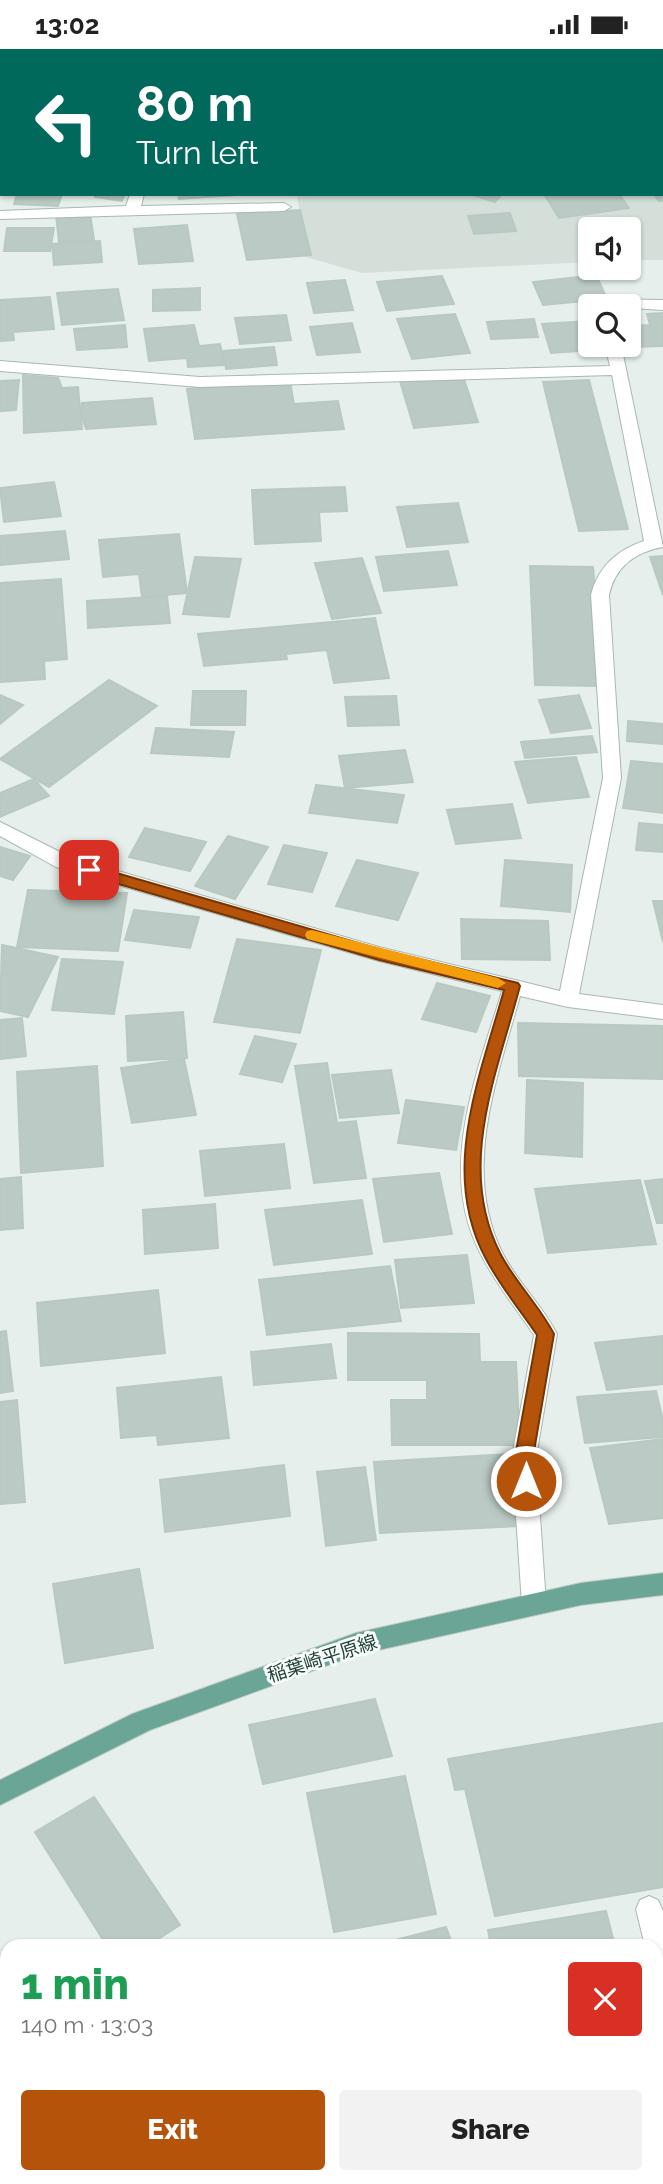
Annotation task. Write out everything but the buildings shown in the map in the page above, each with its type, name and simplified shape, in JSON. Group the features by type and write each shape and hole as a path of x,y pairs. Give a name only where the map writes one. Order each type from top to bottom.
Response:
{"main road":[{"name":"稲葉崎平原線","path":"0,1793 141,1722 356,1644 581,1594 663,1584"}],"street":[{"path":"132,210 136,196"},
{"path":"0,215 284,207"},
{"path":"641,305 663,305"},
{"path":"568,1000 612,778 600,595 602,581 609,568 629,554 658,543 616,357"},
{"path":"0,366 200,382 619,370"},
{"path":"0,828 63,862 379,954 568,1000 663,1012"},
{"path":"513,986 473,1132 471,1171 478,1219 493,1257 545,1334 524,1457 534,1604"},
{"path":"649,1909 657,1939"}],"shaded area":[{"path":"297,196 663,196 663,260 641,260 641,217 578,217 578,263 362,273 306,257"}],"slow traffic":[{"path":"312,935 498,983"}],"route":[{"path":"89,870 379,954 513,986 473,1132 471,1171 478,1219 493,1257 545,1334 524,1457 526,1481"}]}
